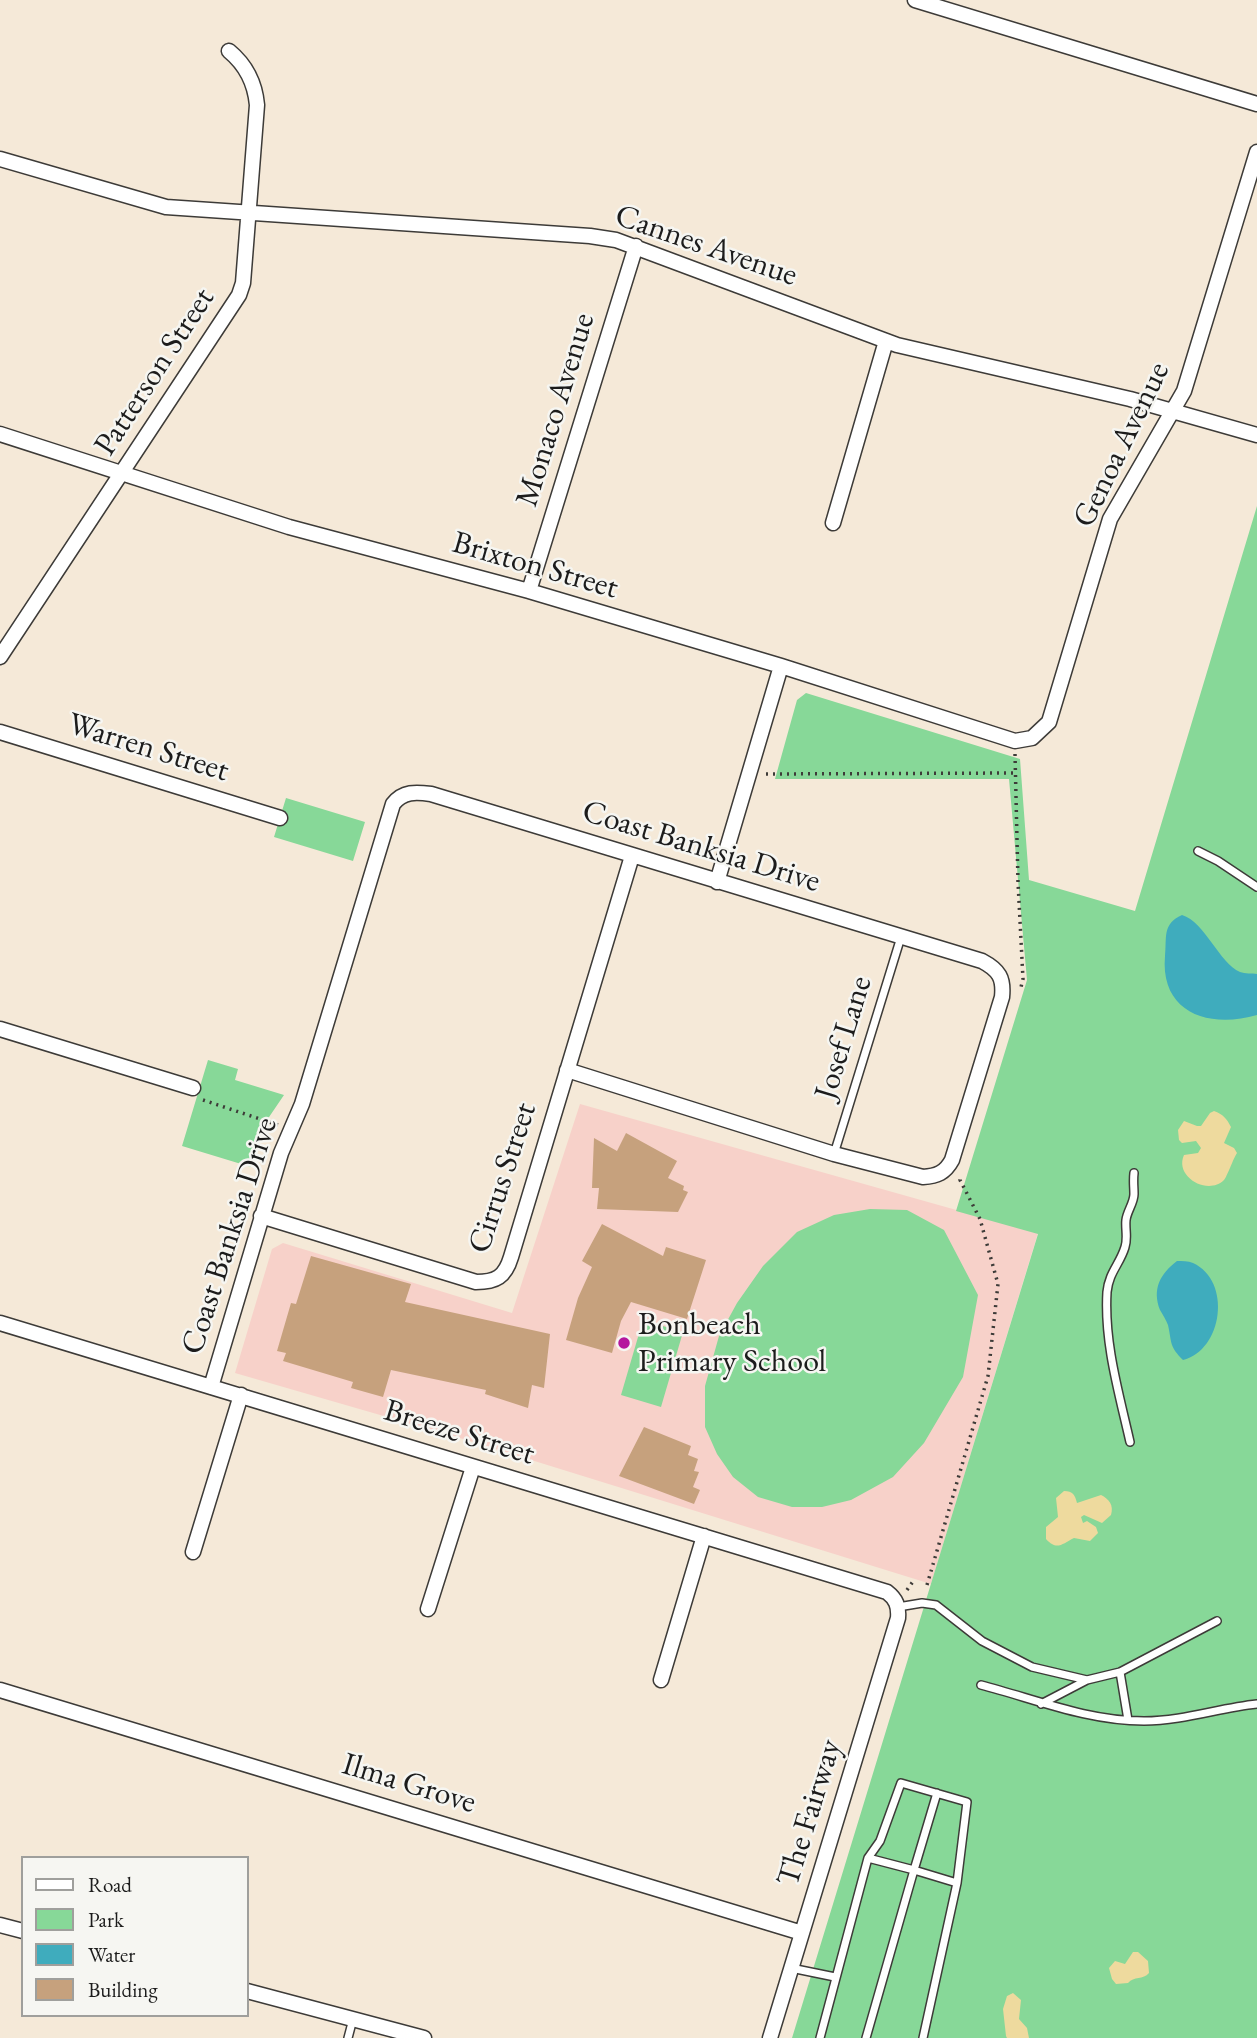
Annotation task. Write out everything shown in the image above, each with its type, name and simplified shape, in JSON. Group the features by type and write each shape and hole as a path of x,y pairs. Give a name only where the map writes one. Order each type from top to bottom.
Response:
{"street":[{"path":"915,0 1257,104"},
{"name":"Patterson Street","path":"0,657 239,295 243,283 257,99 248,73 229,51"},
{"name":"Genoa Avenue","path":"1015,741 1032,738 1049,722 1110,519 1184,391 1257,152"},
{"name":"Cannes Avenue","path":"0,159 159,206 611,239 915,350 1173,410 1257,435"},
{"name":"Monaco Avenue","path":"529,591 636,246"},
{"path":"833,523 886,341"},
{"name":"Brixton Street","path":"0,434 289,527 529,591 781,666 1015,741"},
{"path":"717,882 781,666"},
{"name":"Warren Street","path":"0,732 280,818"},
{"name":"Coast Banksia Drive","path":"211,1387 261,1216 289,1131 302,1104 393,804 409,793 431,794 982,961 1000,973 1002,981 1002,997 960,1135 948,1168 935,1176 923,1177 834,1154 567,1070"},
{"name":"Cirrus Street","path":"261,1216 476,1282 490,1282 499,1278 507,1270 511,1258 632,856"},
{"path":"0,1029 193,1088"},
{"name":"Breeze Street","path":"0,1323 887,1592 898,1605"},
{"path":"193,1552 241,1395"},
{"path":"428,1609 472,1466"},
{"path":"661,1680 704,1536"},
{"name":"The Fairway","path":"770,2038 897,1621 898,1605"},
{"name":"Ilma Grove","path":"0,1690 802,1933"},
{"path":"0,1925 21,1930"},
{"path":"248,1991 424,2038"}],"lane":[{"path":"1198,851 1257,887"},
{"name":"Josef Lane","path":"834,1154 901,937"},
{"path":"1130,1442 1114,1381 1107,1289 1112,1271 1126,1245 1126,1219 1134,1196 1134,1173"},
{"path":"898,1605 936,1605 969,1633 1032,1667 1087,1680"},
{"path":"1041,1704 1087,1680 1120,1672 1217,1621"},
{"path":"1120,1672 1128,1720"},
{"path":"981,1685 1078,1713 1128,1720 1170,1720 1257,1704"},
{"path":"820,2038 868,1858 880,1841 901,1783 967,1802 957,1883 923,2038"},
{"path":"866,2038 937,1793"},
{"path":"868,1858 957,1883"},
{"path":"791,1968 835,1977"},
{"path":"348,2038 354,2019"}],"path":[{"path":"1015,741 1023,979 1020,992"},
{"path":"747,779 772,773 1015,773"},
{"path":"193,1088 202,1100 268,1121 289,1131"},
{"path":"928,1585 988,1376 998,1284 981,1219 960,1180 964,1168"}],"shaded area":[{"name":"Bonbeach Primary School","path":"580,1104 1038,1233 931,1584 470,1441 235,1373 272,1249 283,1243 512,1313"}],"green space":[{"path":"1257,506 1257,2038 792,2038 1038,1234 956,1211 1027,980 1009,779 775,779 797,700 806,693 1020,759 1029,880 1135,911"},
{"path":"286,798 365,822 353,861 274,837"},
{"path":"208,1060 238,1069 235,1080 284,1095 265,1123 251,1167 182,1146"},
{"path":"870,1209 907,1210 944,1230 978,1295 963,1377 924,1443 893,1477 851,1500 822,1507 792,1507 758,1497 733,1477 717,1454 705,1427 705,1386 719,1336 737,1303 763,1266 797,1232 834,1215"},
{"path":"643,1320 683,1332 661,1407 621,1395"}],"sand":[{"path":"1214,1111 1222,1115 1231,1127 1224,1143 1234,1148 1237,1153 1224,1180 1210,1186 1194,1182 1184,1170 1184,1155 1198,1153 1201,1148 1196,1141 1182,1143 1178,1130 1184,1121 1201,1126"},
{"path":"1064,1491 1073,1494 1077,1503 1101,1495 1110,1503 1111,1515 1102,1523 1084,1515 1081,1517 1083,1523 1087,1521 1096,1527 1098,1533 1090,1541 1074,1538 1057,1546 1046,1539 1046,1527 1058,1517 1056,1498"},
{"path":"1133,1952 1138,1952 1148,1961 1149,1973 1128,1983 1116,1984 1109,1968 1115,1961 1125,1964"},
{"path":"1013,1993 1021,2000 1019,2019 1027,2028 1029,2038 1006,2036 1003,2009 1007,1996"}],"water":[{"path":"1182,915 1198,926 1232,967 1242,973 1257,974 1257,1015 1222,1020 1205,1018 1179,1003 1171,991 1166,975 1165,956 1168,927"},
{"path":"1177,1261 1193,1263 1205,1272 1214,1284 1218,1299 1214,1330 1207,1343 1197,1354 1183,1360 1173,1348 1157,1295 1159,1282"}],"building":[{"path":"626,1133 677,1161 668,1178 684,1186 683,1190 688,1192 678,1212 597,1209 599,1188 592,1188 594,1138 617,1151"},
{"path":"602,1224 663,1256 666,1247 706,1260 687,1319 631,1302 621,1321 612,1353 566,1340 578,1298 592,1267 582,1261"},
{"path":"311,1256 411,1284 405,1302 550,1334 544,1388 532,1385 528,1408 485,1394 486,1390 391,1370 383,1397 351,1388 353,1382 283,1361 286,1353 277,1351 291,1303 296,1304"},
{"path":"644,1427 691,1446 688,1455 698,1459 694,1471 699,1472 693,1487 700,1490 694,1504 619,1476"}],"place":[{"name":"Bonbeach Primary School","path":"624,1343"}]}
